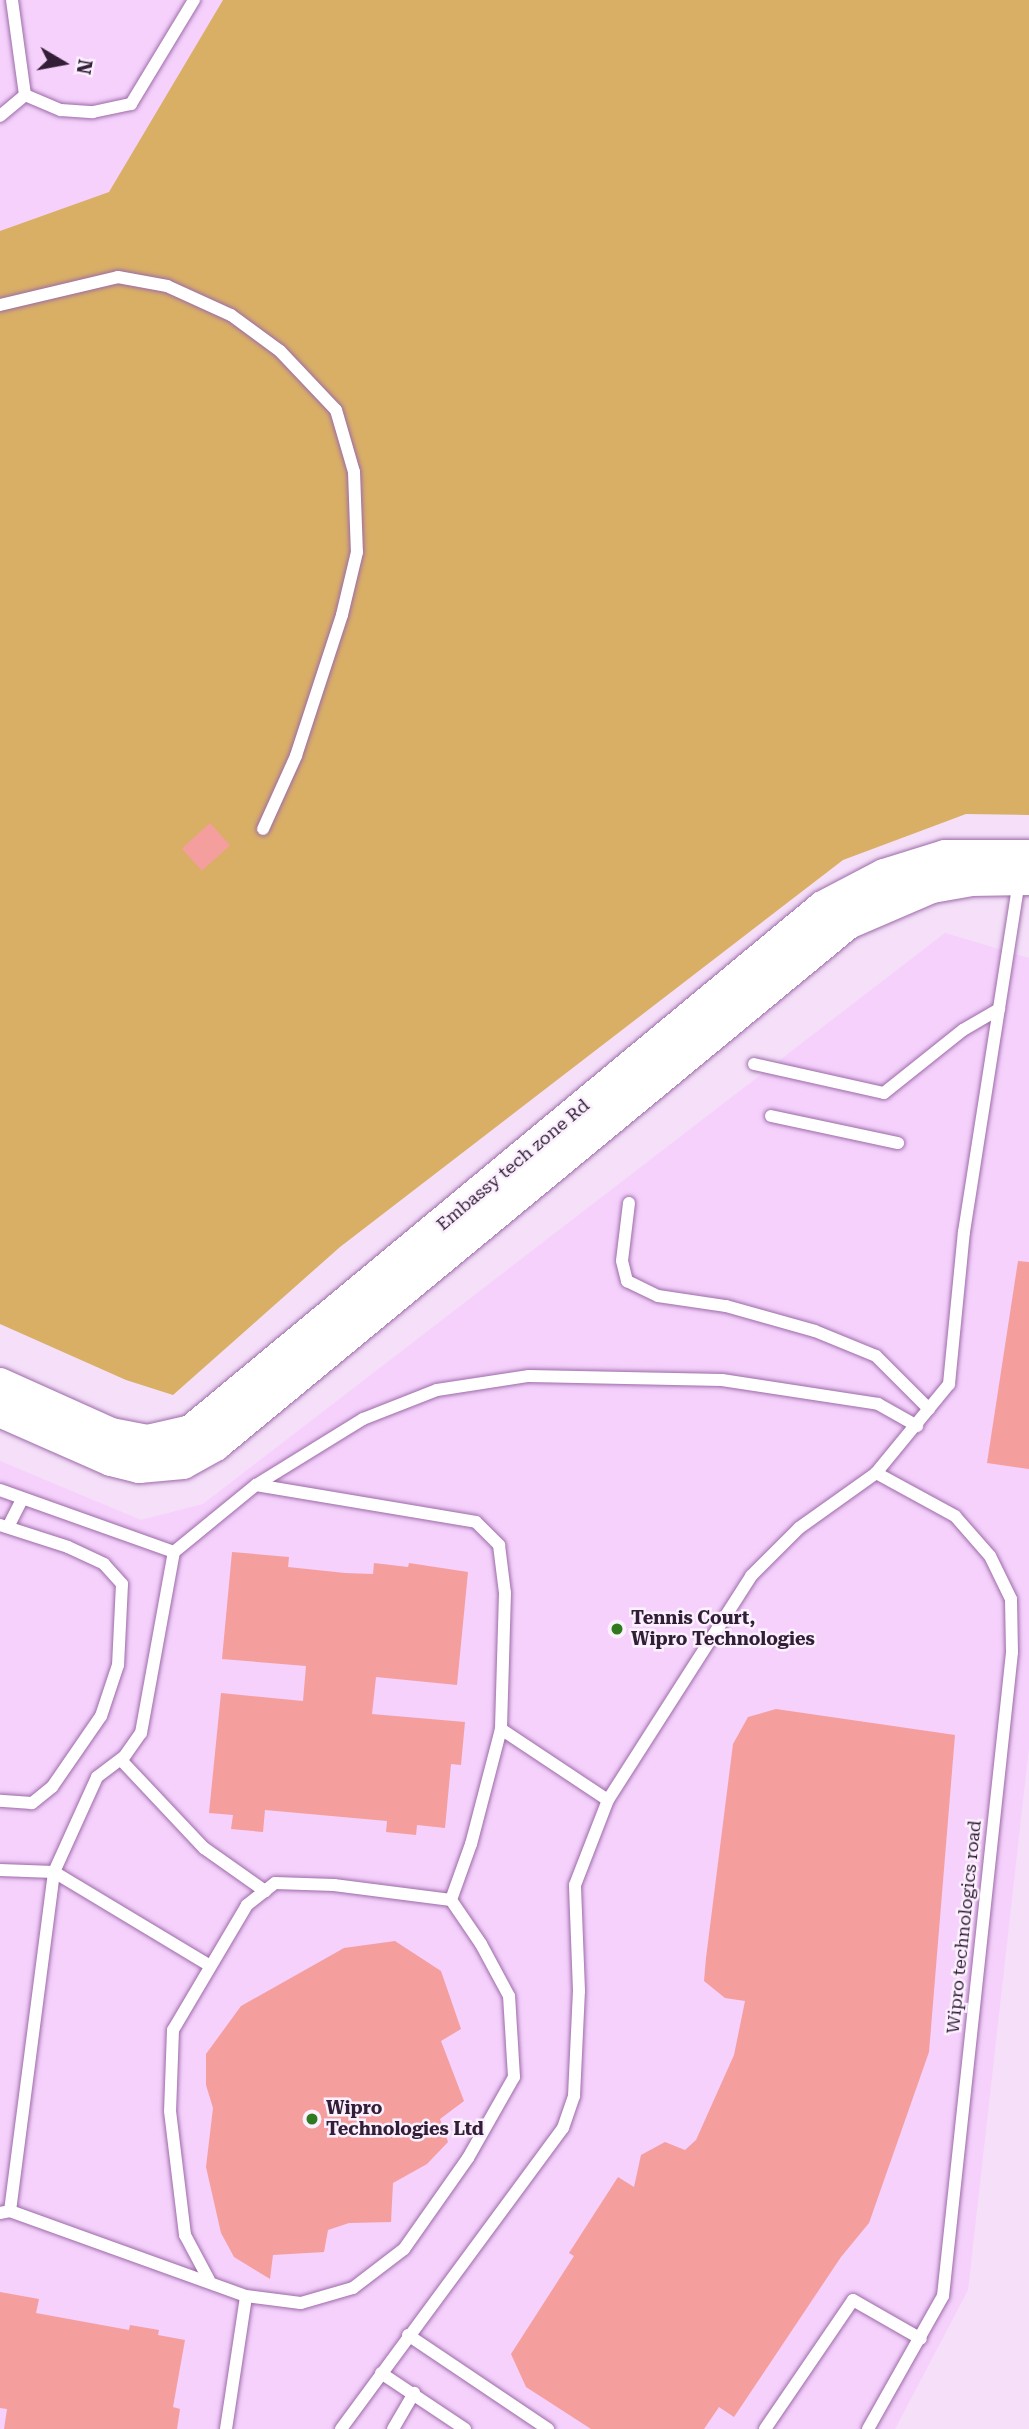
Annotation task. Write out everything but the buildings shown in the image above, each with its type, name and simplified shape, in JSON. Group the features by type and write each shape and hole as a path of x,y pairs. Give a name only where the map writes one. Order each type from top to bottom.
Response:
{"street":[{"name":"Embassy tech zone Rd","path":"0,1384 111,1434 147,1441 191,1431 823,907 884,876 945,856 1025,866"},
{"path":"0,1411 111,1460 139,1467 183,1463 215,1445 848,923 932,887 1025,866"}],"lane":[{"path":"12,0 24,95"},
{"path":"24,95 61,110 93,112 131,104 194,0"},
{"path":"0,116 24,95"},
{"path":"0,304 118,277 167,286 231,315 280,351 336,410 354,472 357,552 342,615 296,756 263,829"},
{"path":"341,2429 563,2128 575,2082 579,1991 575,1885 608,1800 751,1576 799,1528 876,1473 949,1384 964,1232 999,1009 1025,866"},
{"path":"754,1064 884,1093 963,1030 999,1009"},
{"path":"771,1116 898,1143"},
{"path":"629,1203 622,1261 627,1281 658,1296 726,1306 815,1331 876,1356 929,1409"},
{"path":"209,2280 185,2235 170,2111 173,2030 209,1965 247,1905 275,1883 334,1885 451,1900 481,1944 509,1996 514,2077 468,2158 404,2249 353,2288 302,2303 246,2296 209,2280 5,2212 54,1872 97,1777 121,1759 141,1733 174,1552 256,1485 363,1419 437,1390 529,1376 722,1380 878,1404 917,1426"},
{"name":"Wipro technologics road","path":"868,2429 943,2296 949,2264 1012,1652 1011,1600 990,1556 956,1516 876,1473"},
{"path":"256,1485 476,1522 499,1545 505,1593 500,1729 471,1844 451,1900"},
{"path":"0,1490 174,1552"},
{"path":"0,1801 32,1803 52,1787 101,1716 118,1665 122,1584 104,1564 4,1526 23,1500"},
{"path":"500,1729 608,1800"},
{"path":"121,1759 204,1848 265,1891"},
{"path":"0,1870 54,1872 209,1965"},
{"path":"226,2429 246,2296"},
{"path":"765,2429 853,2300 921,2339"},
{"path":"408,2335 548,2429"},
{"path":"381,2373 467,2428"},
{"path":"393,2429 414,2393"}],"shaded area":[{"path":"0,0 240,0 120,198 0,243"},
{"path":"223,0 1029,0 1029,815 966,814 843,860 340,1247 173,1395 126,1380 0,1324 0,231 109,192"},
{"path":"945,933 1029,958 1029,1747 968,2290 895,2429 0,2429 0,1461 141,1520 203,1504"}],"place":[{"name":"Tennis Court, Wipro Technologies","path":"617,1629"},
{"name":"Wipro Technologies Ltd","path":"312,2119"}]}
